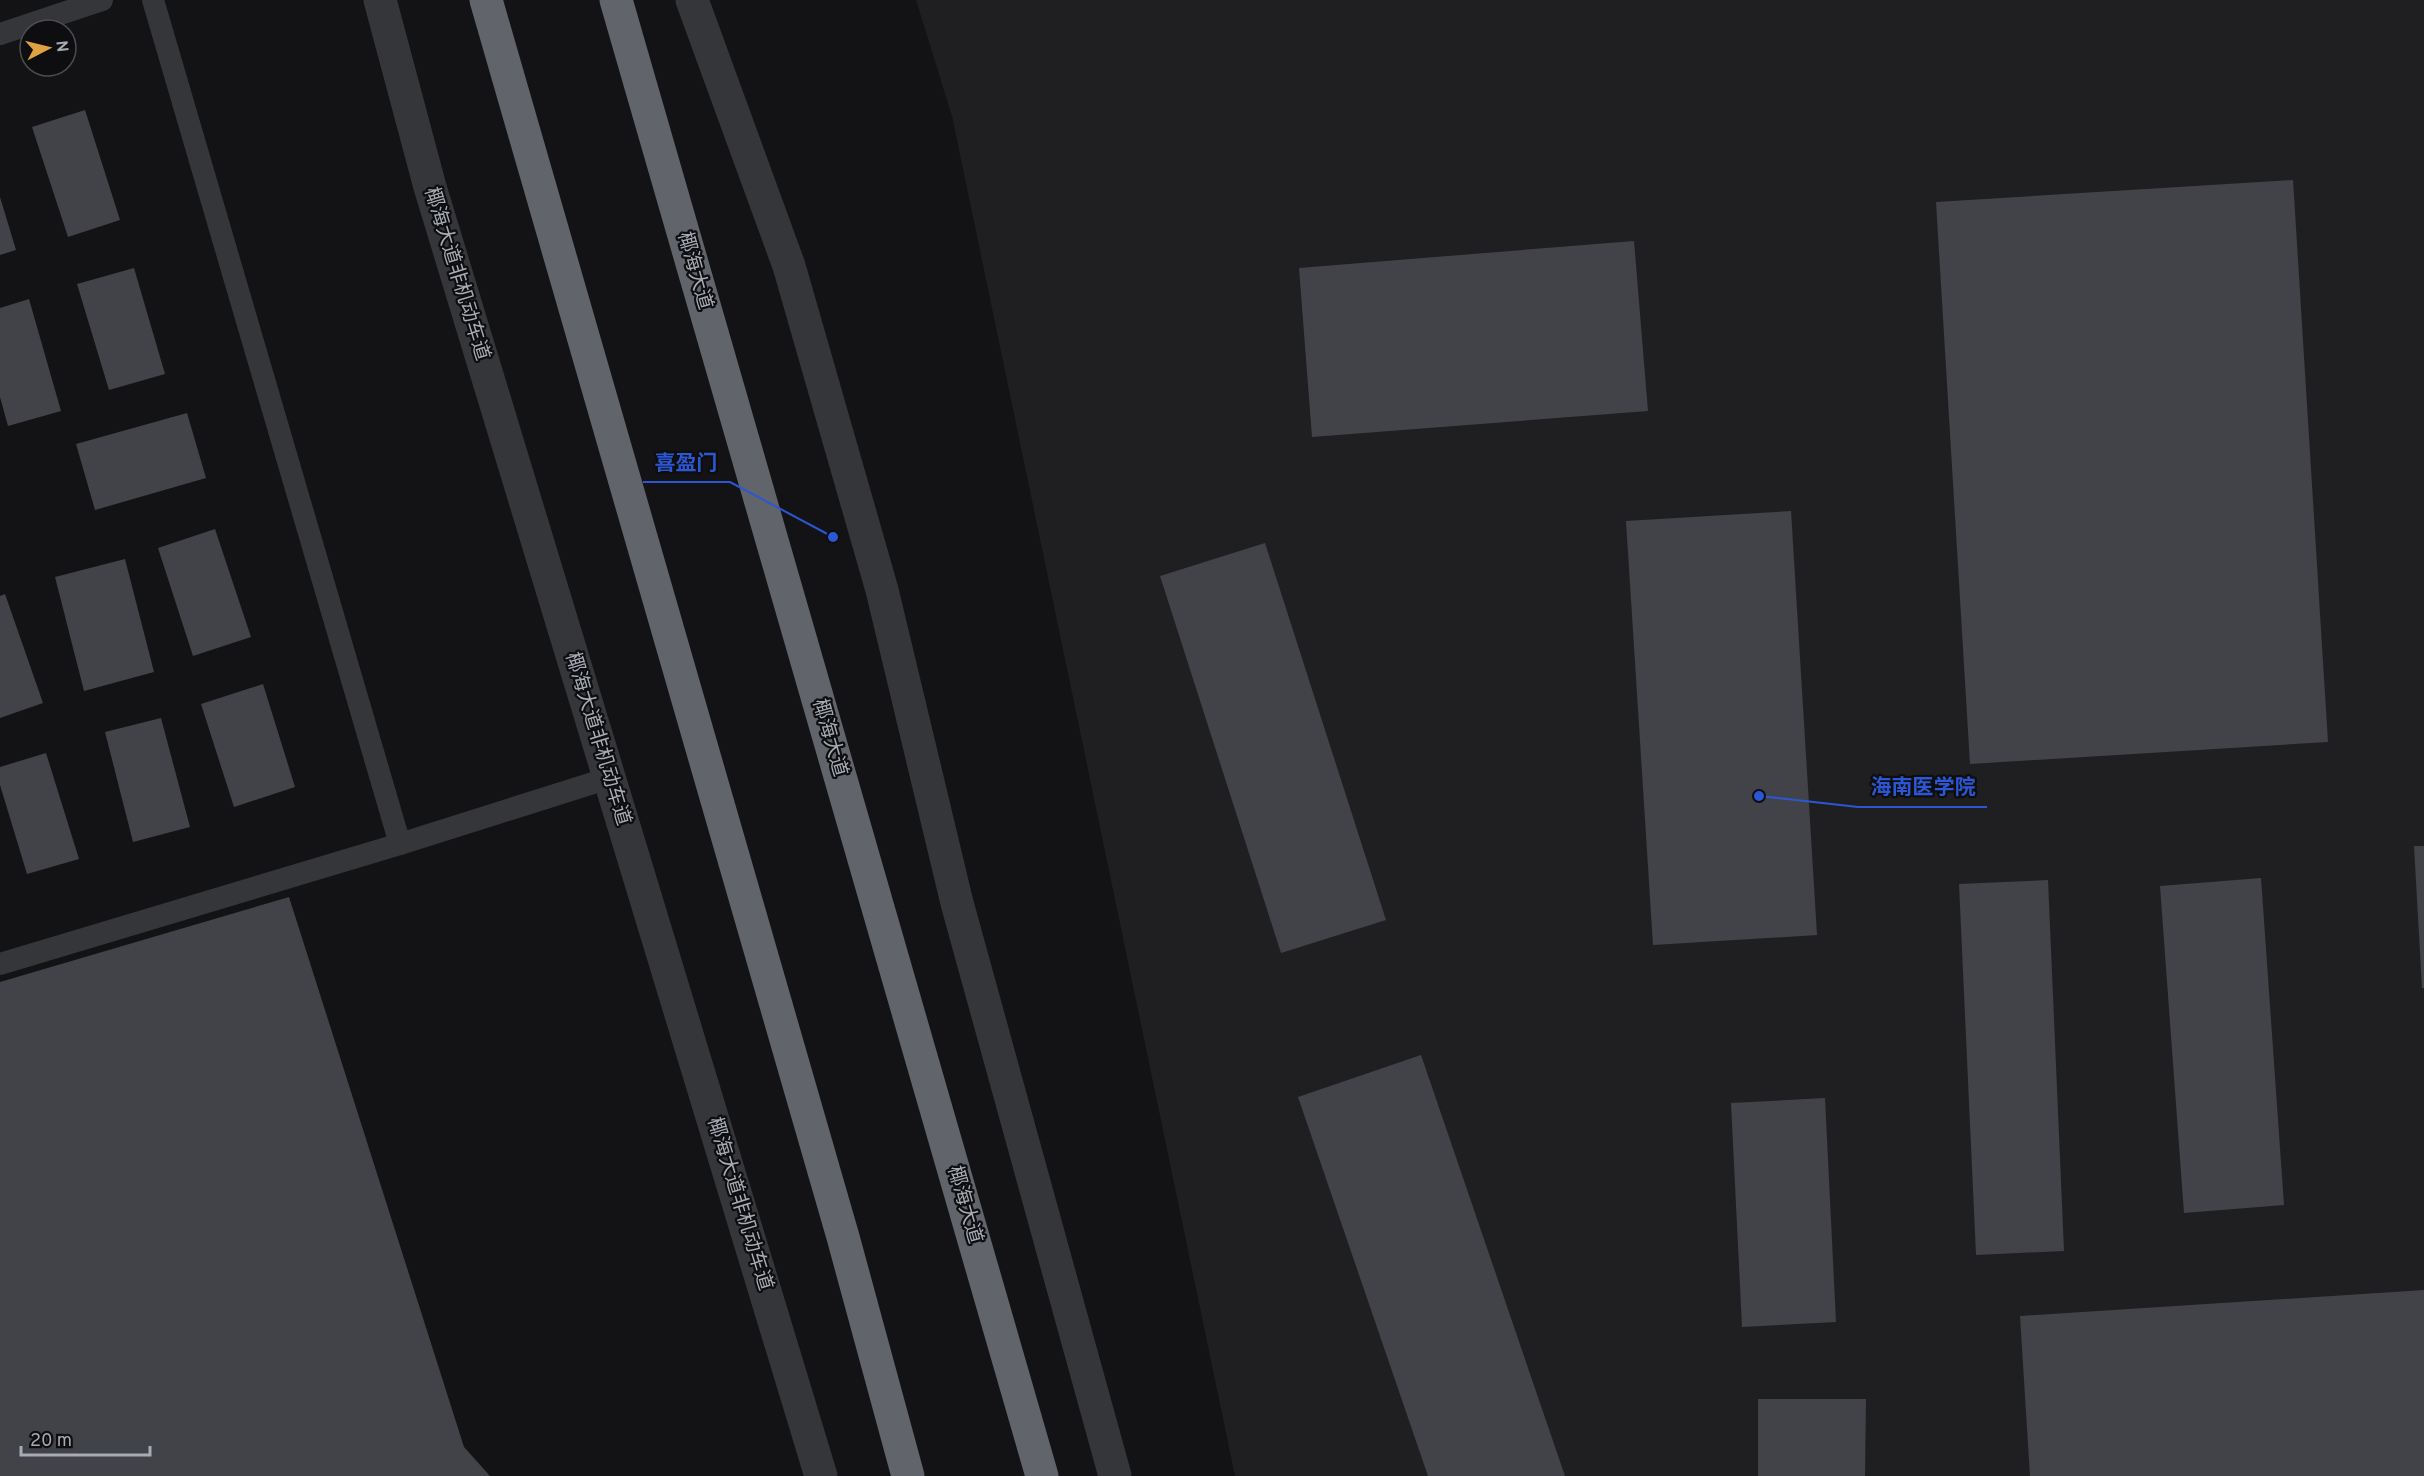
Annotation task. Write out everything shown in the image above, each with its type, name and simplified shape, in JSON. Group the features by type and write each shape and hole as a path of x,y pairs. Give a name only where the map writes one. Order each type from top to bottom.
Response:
{"highway":[{"path":"486,0 843,1237 908,1476"},
{"name":"椰海大道","path":"616,0 1042,1476"}],"street":[{"name":"椰海大道非机动车道","path":"380,0 430,186 821,1476"},
{"path":"692,0 789,266 876,567 957,903 1115,1476"}],"lane":[{"path":"0,34 102,0"},
{"path":"153,0 400,844"},
{"path":"0,964 400,844 609,778"}],"shaded area":[{"path":"916,0 2424,0 2424,1476 1235,1476 952,116"}],"building":[{"path":"85,110 120,220 68,237 32,127"},
{"path":"2293,180 2328,742 1970,764 1936,202"},
{"path":"0,197 16,250 0,255"},
{"path":"1634,241 1648,411 1312,437 1299,268"},
{"path":"134,268 165,374 109,390 77,284"},
{"path":"29,299 61,411 8,426 0,397 0,308"},
{"path":"187,413 206,478 95,510 76,444"},
{"path":"1791,511 1817,935 1653,945 1626,521"},
{"path":"215,529 251,637 193,656 158,548"},
{"path":"1265,543 1386,920 1281,953 1160,576"},
{"path":"125,559 154,672 84,691 55,577"},
{"path":"5,594 43,703 0,718 0,596"},
{"path":"263,684 295,787 234,807 201,704"},
{"path":"161,718 190,827 133,842 105,732"},
{"path":"46,753 79,859 27,874 0,785 0,767"},
{"path":"2414,846 2424,846 2424,988 2422,988"},
{"path":"2261,878 2284,1205 2184,1213 2160,886"},
{"path":"2048,880 2064,1251 1976,1255 1959,884"},
{"path":"289,897 464,1447 490,1476 0,1476 0,982"},
{"path":"1421,1055 1565,1476 1428,1476 1298,1097"},
{"path":"1825,1098 1836,1322 1742,1327 1731,1103"},
{"path":"2424,1290 2424,1476 2030,1476 2020,1316"},
{"path":"1758,1399 1866,1399 1865,1476 1758,1476"}],"place":[{"name":"喜盈门","path":"833,537"},
{"name":"海南医学院","path":"1759,796"}]}
